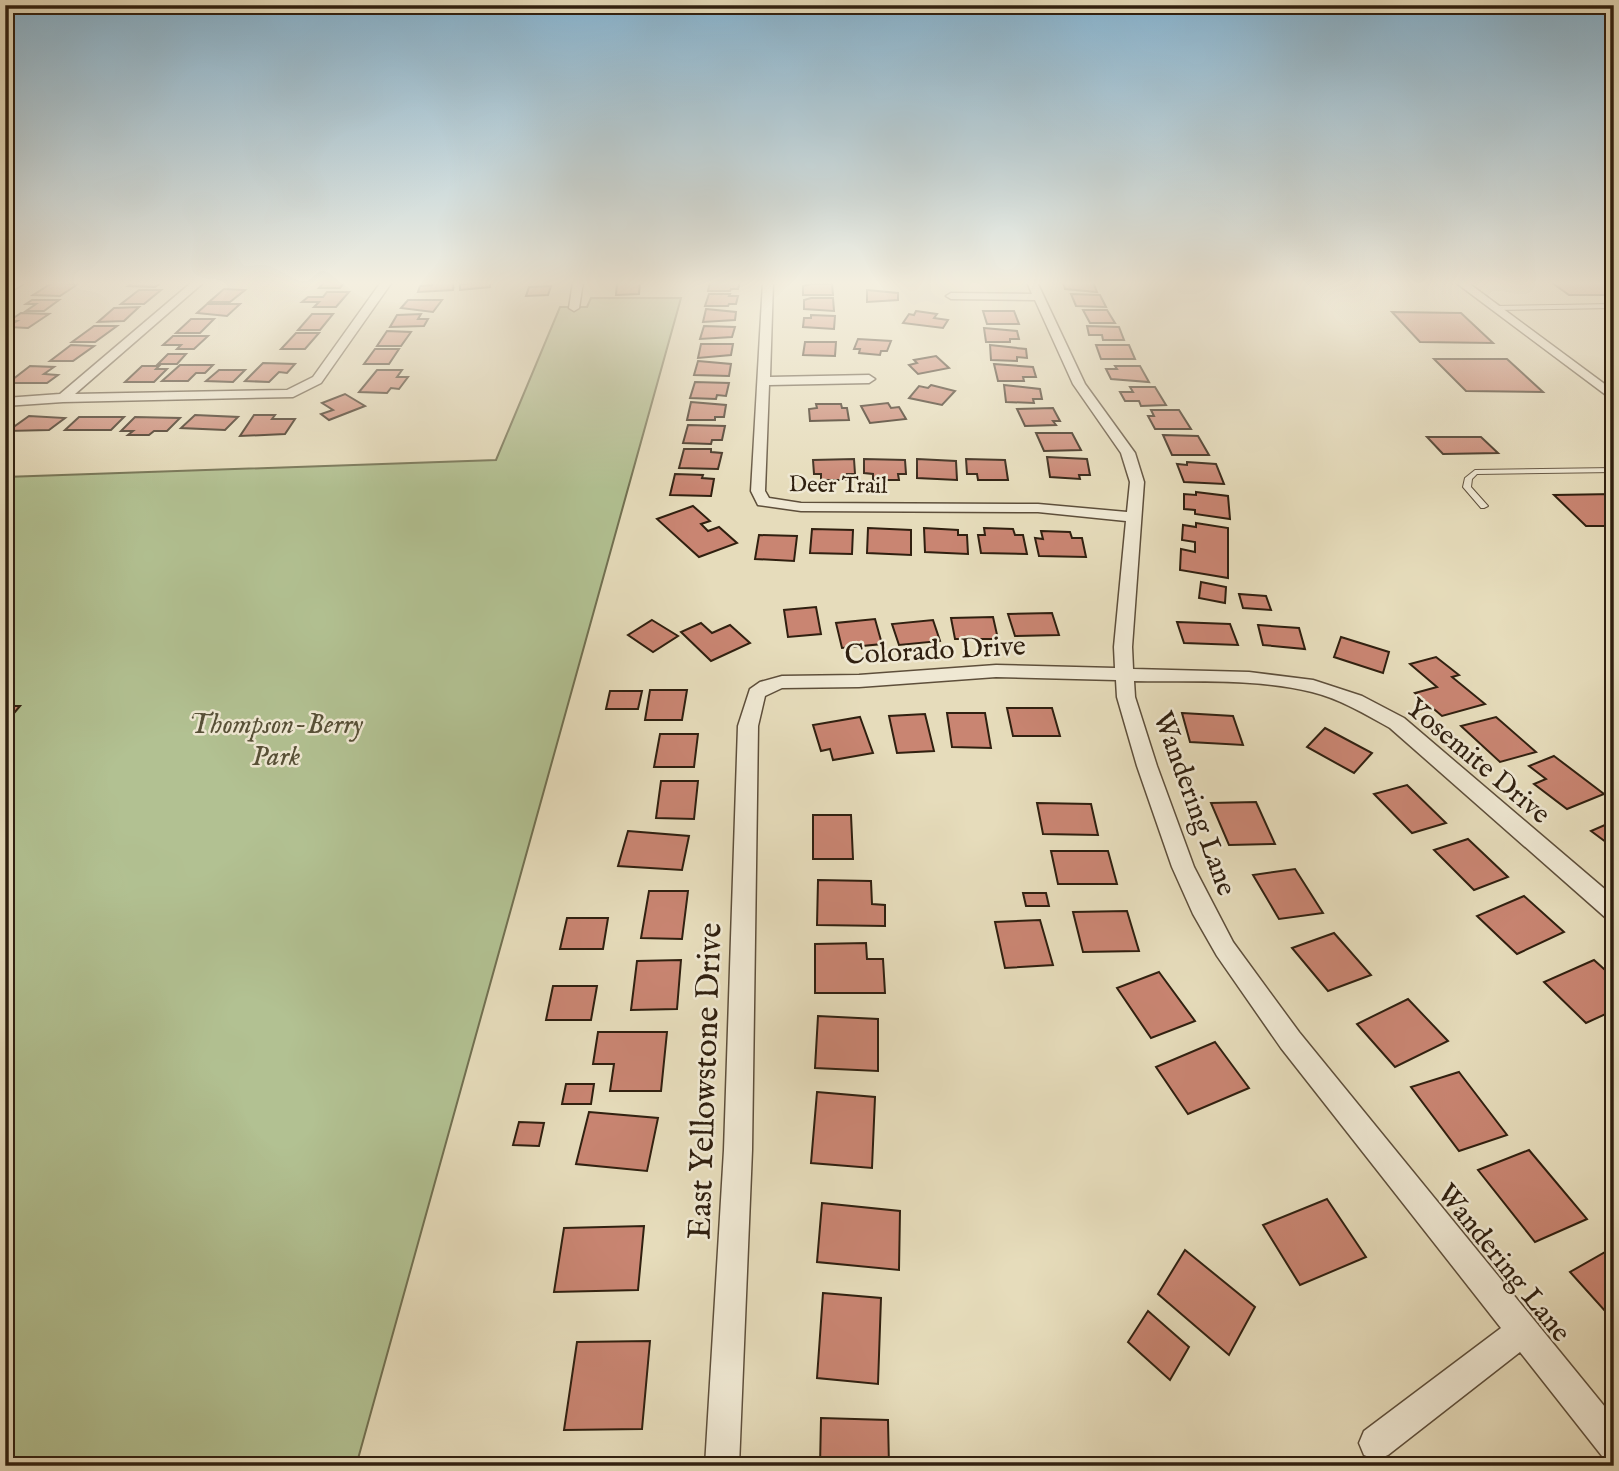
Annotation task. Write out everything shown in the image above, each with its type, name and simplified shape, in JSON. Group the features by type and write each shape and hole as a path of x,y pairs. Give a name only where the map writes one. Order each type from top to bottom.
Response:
{"street":[{"path":"63,398 119,351"},
{"path":"5,402 63,398 281,396 310,385 339,351"},
{"name":"Deer Trail","path":"765,351 758,491 763,502 802,507 1038,508 1135,517"},
{"name":"Wandering Lane","path":"1064,351 1086,398 1128,453 1138,482 1123,647 1126,697 1183,867 1201,907 1225,949 1290,1040 1521,1332 1614,1444"},
{"path":"1552,351 1614,397"},
{"path":"763,381 869,379"},
{"name":"Colorado Drive","path":"756,698 757,693 766,686 782,682 859,681 996,671 1124,673"},
{"name":"Yosemite Drive","path":"1124,673 1249,678 1313,686 1355,700 1397,723 1614,911"},
{"name":"East Yellowstone Drive","path":"722,1466 738,1150 748,726 756,698"},
{"path":"1376,1443 1521,1332"}],"lane":[{"path":"1485,506 1467,487 1469,478 1475,472 1614,470"}],"green space":[{"name":"Thompson-Berry Park","path":"542,351 666,351 356,1466 5,1466 5,477 496,460"}],"building":[{"path":"64,351 87,351 73,361 50,361"},
{"path":"374,351 398,351 389,364 364,364"},
{"path":"700,351 732,351 731,355 698,358"},
{"path":"804,351 835,351 835,356 803,355"},
{"path":"860,351 887,351 881,351 880,355 859,353"},
{"path":"990,351 1026,351 1027,358 1017,357 1017,361 991,360"},
{"path":"1098,351 1131,351 1135,359 1101,359"},
{"path":"168,354 186,354 177,364 158,364"},
{"path":"936,356 949,368 918,374 909,365 917,363 914,360"},
{"path":"1434,359 1507,359 1543,392 1466,391"},
{"path":"698,361 731,364 729,376 694,375"},
{"path":"263,363 295,364 287,373 279,372 269,382 245,381"},
{"path":"994,364 1033,367 1036,377 1023,377 1024,381 998,381"},
{"path":"180,365 213,365 205,373 196,373 188,381 162,381"},
{"path":"30,366 54,367 44,374 58,375 47,383 8,383"},
{"path":"142,366 167,369 154,382 125,382"},
{"path":"1115,366 1140,366 1149,382 1111,379 1106,369 1117,369"},
{"path":"219,370 245,370 233,382 206,381"},
{"path":"377,370 402,370 397,377 408,377 399,389 391,388 387,393 359,392"},
{"path":"695,382 729,383 726,396 717,395 716,399 690,398"},
{"path":"931,385 955,391 942,405 909,398 919,386 928,388"},
{"path":"1004,385 1040,389 1042,399 1033,399 1034,403 1006,402"},
{"path":"1130,387 1155,387 1166,405 1141,406 1139,401 1125,401 1120,392 1133,392"},
{"path":"345,394 365,406 329,420 321,414 333,410 322,403"},
{"path":"691,402 726,405 724,417 715,417 715,420 687,420"},
{"path":"888,403 891,408 899,407 906,419 870,423 861,406"},
{"path":"816,404 841,404 842,408 847,408 849,420 810,421 809,409 817,408"},
{"path":"1053,408 1060,421 1053,421 1056,425 1025,426 1017,409"},
{"path":"1151,410 1179,410 1191,429 1155,429 1148,416 1154,416"},
{"path":"195,415 238,417 225,430 181,428"},
{"path":"254,415 275,415 272,419 295,419 285,434 240,436"},
{"path":"29,416 65,418 49,430 8,431"},
{"path":"79,417 124,417 111,430 65,430"},
{"path":"135,417 180,418 167,431 154,431 149,435 128,435 133,431 121,431"},
{"path":"688,425 725,426 722,440 712,440 711,444 683,443"},
{"path":"1036,433 1072,433 1081,450 1044,451"},
{"path":"1163,435 1198,436 1209,455 1172,455"},
{"path":"1427,437 1481,437 1498,453 1443,454"},
{"path":"684,449 711,449 711,452 722,453 718,469 679,468"},
{"path":"1047,457 1087,459 1090,475 1079,475 1080,479 1050,477"},
{"path":"854,459 855,474 847,474 847,480 821,480 821,474 814,474 813,460"},
{"path":"864,459 905,460 906,474 898,474 899,480 873,480 873,474 864,473"},
{"path":"917,459 956,461 957,480 917,478"},
{"path":"966,459 1005,460 1008,480 978,480 977,474 967,474"},
{"path":"1187,462 1216,464 1224,484 1184,482 1177,464 1187,465"},
{"path":"675,474 703,475 702,478 714,479 711,496 670,495"},
{"path":"1196,492 1228,496 1230,519 1195,514 1195,510 1184,509 1184,494 1196,495"},
{"path":"1614,494 1614,526 1586,526 1554,495"},
{"path":"693,506 710,521 701,524 708,531 719,527 737,543 699,557 657,519"},
{"path":"1196,523 1228,528 1228,578 1180,570 1181,549 1195,552 1195,542 1182,540 1183,525 1196,527"},
{"path":"868,528 911,530 911,555 867,553"},
{"path":"924,528 958,530 958,535 967,535 968,554 925,552"},
{"path":"984,528 1013,529 1015,535 1023,535 1027,554 981,553 978,535 985,535"},
{"path":"812,529 853,530 852,554 810,553"},
{"path":"1041,531 1070,532 1072,538 1082,538 1086,557 1039,556 1035,538 1043,539"},
{"path":"759,535 797,536 794,561 755,559"},
{"path":"1201,582 1226,587 1225,603 1199,598"},
{"path":"1239,594 1266,596 1271,610 1243,608"},
{"path":"816,607 821,634 788,637 784,610"},
{"path":"1052,613 1059,635 1015,636 1008,614"},
{"path":"993,617 998,639 955,639 951,618"},
{"path":"875,619 882,644 842,648 836,623"},
{"path":"652,620 678,636 653,652 628,635"},
{"path":"933,620 940,641 899,645 892,624"},
{"path":"1177,622 1230,624 1238,645 1184,643"},
{"path":"701,623 712,633 730,625 750,643 711,661 681,632"},
{"path":"1258,625 1299,628 1305,649 1263,645"},
{"path":"1341,637 1389,652 1383,673 1334,657"},
{"path":"1436,657 1459,675 1452,677 1485,704 1442,716 1415,693 1437,687 1410,664"},
{"path":"650,690 687,690 682,720 645,720"},
{"path":"610,691 642,691 638,709 606,709"},
{"path":"5,706 20,706 5,724"},
{"path":"1007,708 1052,708 1060,736 1013,736"},
{"path":"947,713 985,713 991,748 952,747"},
{"path":"1182,713 1233,716 1243,745 1190,742"},
{"path":"925,714 934,751 897,753 889,716"},
{"path":"860,717 873,753 833,760 830,749 821,751 813,725"},
{"path":"1496,717 1536,752 1500,762 1461,726"},
{"path":"1325,728 1372,753 1354,773 1307,747"},
{"path":"660,734 698,734 694,767 654,767"},
{"path":"1554,756 1604,794 1567,809 1534,784 1546,779 1529,766"},
{"path":"661,781 698,781 694,819 656,818"},
{"path":"1407,785 1446,823 1412,833 1374,794"},
{"path":"1256,802 1275,844 1229,845 1211,803"},
{"path":"1037,803 1091,804 1098,835 1043,834"},
{"path":"813,815 851,815 853,859 813,859"},
{"path":"1614,821 1614,848 1591,831"},
{"path":"628,831 689,836 682,870 618,866"},
{"path":"1468,839 1508,877 1474,890 1434,850"},
{"path":"1051,851 1108,851 1117,884 1058,884"},
{"path":"1295,869 1323,913 1279,919 1253,875"},
{"path":"818,880 871,881 872,904 885,905 885,926 817,925"},
{"path":"649,891 688,891 682,939 641,938"},
{"path":"1023,893 1046,893 1049,906 1026,906"},
{"path":"1524,896 1564,932 1517,954 1477,916"},
{"path":"1127,911 1139,951 1083,952 1073,912"},
{"path":"567,918 608,918 603,949 560,949"},
{"path":"1040,920 1053,965 1005,968 995,922"},
{"path":"1334,933 1371,975 1328,991 1292,948"},
{"path":"866,943 867,959 883,959 885,993 815,993 815,944"},
{"path":"681,960 677,1009 631,1010 637,961"},
{"path":"1594,960 1614,978 1614,1016 1610,1012 1586,1023 1544,982"},
{"path":"1159,972 1195,1021 1151,1038 1117,988"},
{"path":"553,986 597,986 591,1020 546,1020"},
{"path":"1408,999 1448,1041 1395,1067 1357,1024"},
{"path":"818,1016 878,1019 878,1071 815,1068"},
{"path":"598,1032 667,1032 661,1091 610,1091 614,1064 593,1064"},
{"path":"1215,1042 1249,1088 1188,1114 1156,1067"},
{"path":"1459,1072 1507,1135 1459,1151 1411,1087"},
{"path":"566,1084 594,1084 591,1104 562,1104"},
{"path":"817,1092 875,1097 872,1168 811,1163"},
{"path":"589,1112 658,1118 647,1171 576,1164"},
{"path":"519,1122 544,1123 539,1146 513,1145"},
{"path":"1529,1150 1587,1219 1535,1242 1478,1170"},
{"path":"1327,1199 1366,1257 1300,1285 1263,1225"},
{"path":"822,1203 900,1211 899,1270 817,1262"},
{"path":"644,1226 638,1290 554,1292 564,1228"},
{"path":"1614,1247 1614,1321 1570,1272"},
{"path":"1185,1250 1255,1307 1229,1355 1158,1294"},
{"path":"823,1293 881,1298 878,1384 817,1378"},
{"path":"1148,1311 1189,1347 1170,1380 1128,1342"},
{"path":"650,1341 642,1429 564,1430 577,1342"},
{"path":"821,1418 888,1420 889,1466 820,1466"}]}
